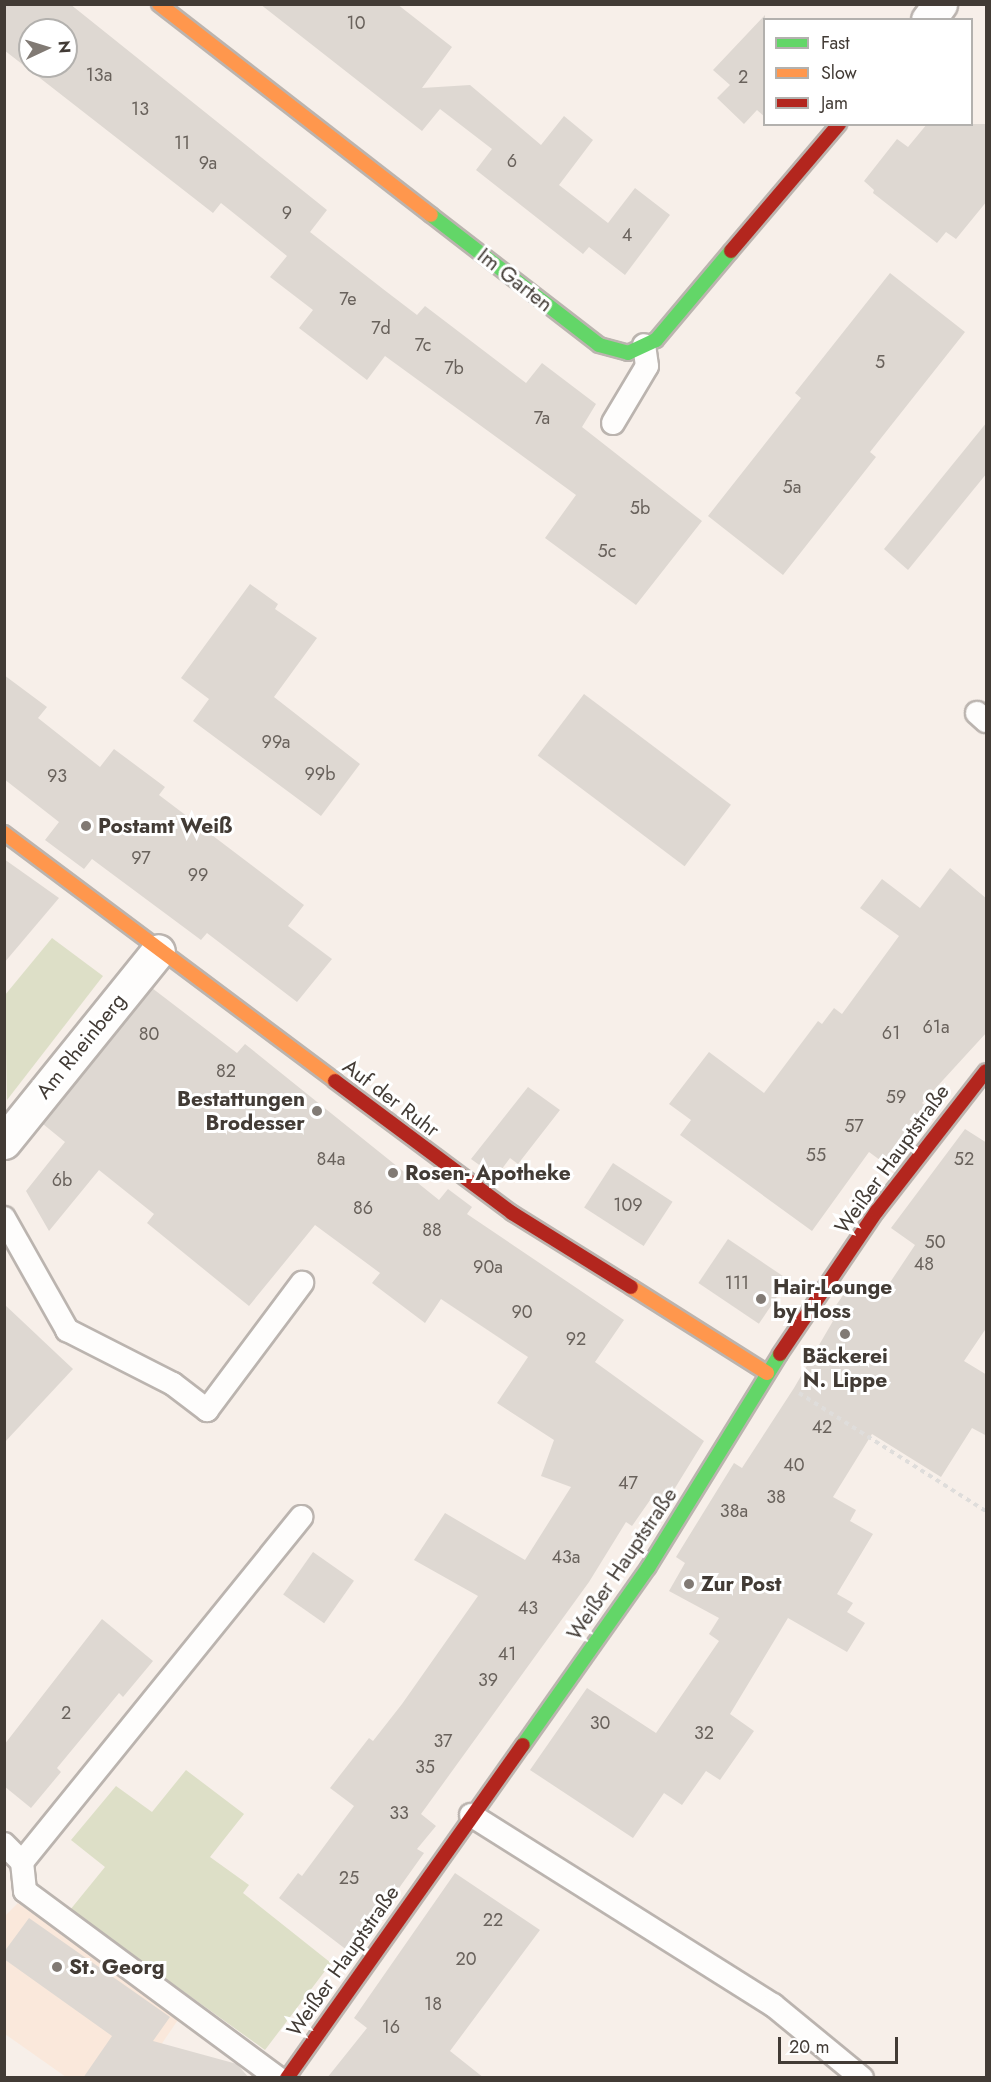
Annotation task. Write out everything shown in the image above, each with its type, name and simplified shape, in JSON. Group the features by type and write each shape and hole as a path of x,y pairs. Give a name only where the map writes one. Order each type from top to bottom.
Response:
{"street":[{"name":"Im Garten","path":"159,4 599,345 628,352 656,340 837,126"},
{"path":"930,18 940,4"},
{"name":"Auf der Ruhr","path":"4,832 158,951 512,1213 767,1373"},
{"name":"Am Rheinberg","path":"4,1142 158,951"},
{"name":"Weißer Hauptstraße","path":"287,2078 648,1568 767,1373 878,1211 987,1071"}],"lane":[{"path":"613,423 647,366 644,345"},
{"path":"4,1218 67,1330 173,1384 207,1410 303,1283"},
{"path":"22,1862 301,1517"},
{"path":"471,1815 773,2005 862,2078"},
{"path":"4,1844 22,1862 25,1891 278,2078"}],"path":[{"path":"767,1373 987,1511"}],"shaded area":[{"name":"St. Georg","path":"18,1903 180,2017 139,2077 66,2077 5,2034 4,1917"}],"green space":[{"path":"52,938 103,976 7,1100 5,995"},
{"path":"186,1770 244,1814 210,1857 249,1885 243,1893 331,1963 265,2050 70,1910 105,1867 71,1840 116,1786 152,1812"}],"building":[{"path":"4,4 70,4 327,210 310,232 417,315 425,306 526,383 542,363 596,404 582,427 702,521 636,605 545,538 576,495 385,356 367,380 299,328 313,310 270,277 287,256 221,203 213,213 40,78 78,78 78,18 18,18 18,61 4,50"},
{"path":"260,4 397,4 452,47 422,88 470,85 541,145 564,116 593,140 559,185 608,223 635,188 670,215 625,275 589,247 583,254 476,170 492,149 440,109 422,131"},
{"path":"765,15 763,18 763,115 757,110 744,124 717,98 730,85 713,70"},
{"path":"987,124 987,201 956,239 946,232 937,243 873,193 874,190 864,181 897,139 908,147 925,126"},
{"path":"890,273 965,332 870,452 876,457 783,575 708,516 801,398 795,393"},
{"path":"987,422 987,473 908,570 884,549"},
{"path":"250,584 278,604 275,609 317,638 274,697 360,764 321,816 193,721 209,699 181,678"},
{"path":"4,675 47,707 38,718 100,767 114,749 165,787 159,795 304,905 288,926 332,959 297,1002 207,933 201,940 92,859 84,869 45,840 59,822 4,779"},
{"path":"584,694 731,805 685,866 538,755"},
{"path":"4,859 59,898 4,963"},
{"path":"950,868 987,899 987,1032 922,1103 932,1109 888,1166 869,1152 812,1231 680,1135 691,1120 669,1104 709,1052 764,1093 818,1021 822,1024 834,1008 842,1014 899,936 860,908 882,879 920,908"},
{"path":"152,988 237,1053 245,1044 439,1200 448,1189 472,1207 467,1214 624,1320 595,1362 704,1441 667,1501 655,1493 632,1526 626,1522 589,1582 421,1814 436,1826 417,1849 424,1853 352,1954 279,1898 298,1873 302,1876 354,1806 330,1788 369,1738 373,1741 402,1704 478,1596 414,1560 445,1513 525,1560 571,1487 541,1476 554,1440 497,1403 528,1357 441,1299 425,1323 372,1283 380,1273 315,1225 249,1306 147,1223 154,1214 99,1170 49,1231 26,1191 65,1142 43,1124"},
{"path":"528,1087 560,1110 518,1164 510,1158 496,1177 471,1159"},
{"path":"965,1129 987,1143 987,1327 964,1361 987,1375 987,1436 972,1428 941,1477 872,1434 833,1497 856,1510 850,1521 873,1534 837,1594 853,1603 847,1612 865,1623 847,1652 788,1618 730,1714 754,1731 720,1780 706,1771 682,1805 664,1793 633,1838 530,1770 587,1688 656,1733 719,1641 709,1634 719,1618 669,1591 685,1563 676,1557 734,1463 742,1468 794,1388 833,1321 828,1317 848,1288 851,1290 855,1284 879,1299 915,1245 891,1228"},
{"path":"613,1163 673,1202 644,1246 584,1207"},
{"path":"728,1239 789,1280 759,1324 698,1283"},
{"path":"4,1304 73,1369 4,1443"},
{"path":"313,1552 354,1581 324,1623 283,1595"},
{"path":"102,1619 153,1661 123,1697 119,1693 57,1768 61,1772 31,1808 4,1786 4,1745"},
{"path":"455,1873 540,1930 450,2051 484,2078 327,2078 367,2028 354,2018"},
{"path":"29,1918 170,2017 153,2041 237,2064 249,2078 83,2078 112,2036 4,1959 4,1952"}],"traffic: fast":[{"path":"431,215 599,345 628,353 656,340 731,251"},
{"path":"523,1745 648,1568 780,1354"}],"traffic: slow":[{"path":"159,4 431,215"},
{"path":"4,833 335,1081"},
{"path":"631,1287 767,1373"}],"traffic: jam":[{"path":"731,251 837,126"},
{"path":"780,1354 877,1211 986,1071"},
{"path":"335,1081 512,1213 631,1287"},
{"path":"287,2078 523,1745"}],"place":[{"name":"Postamt Weiß","path":"86,826"},
{"name":"Bestattungen Brodesser","path":"317,1111"},
{"name":"Rosen- Apotheke","path":"393,1173"},
{"name":"Hair-Lounge by Hoss","path":"761,1299"},
{"name":"Bäckerei N. Lippe","path":"845,1334"},
{"name":"Zur Post","path":"689,1584"},
{"name":"St. Georg","path":"57,1967"}]}
